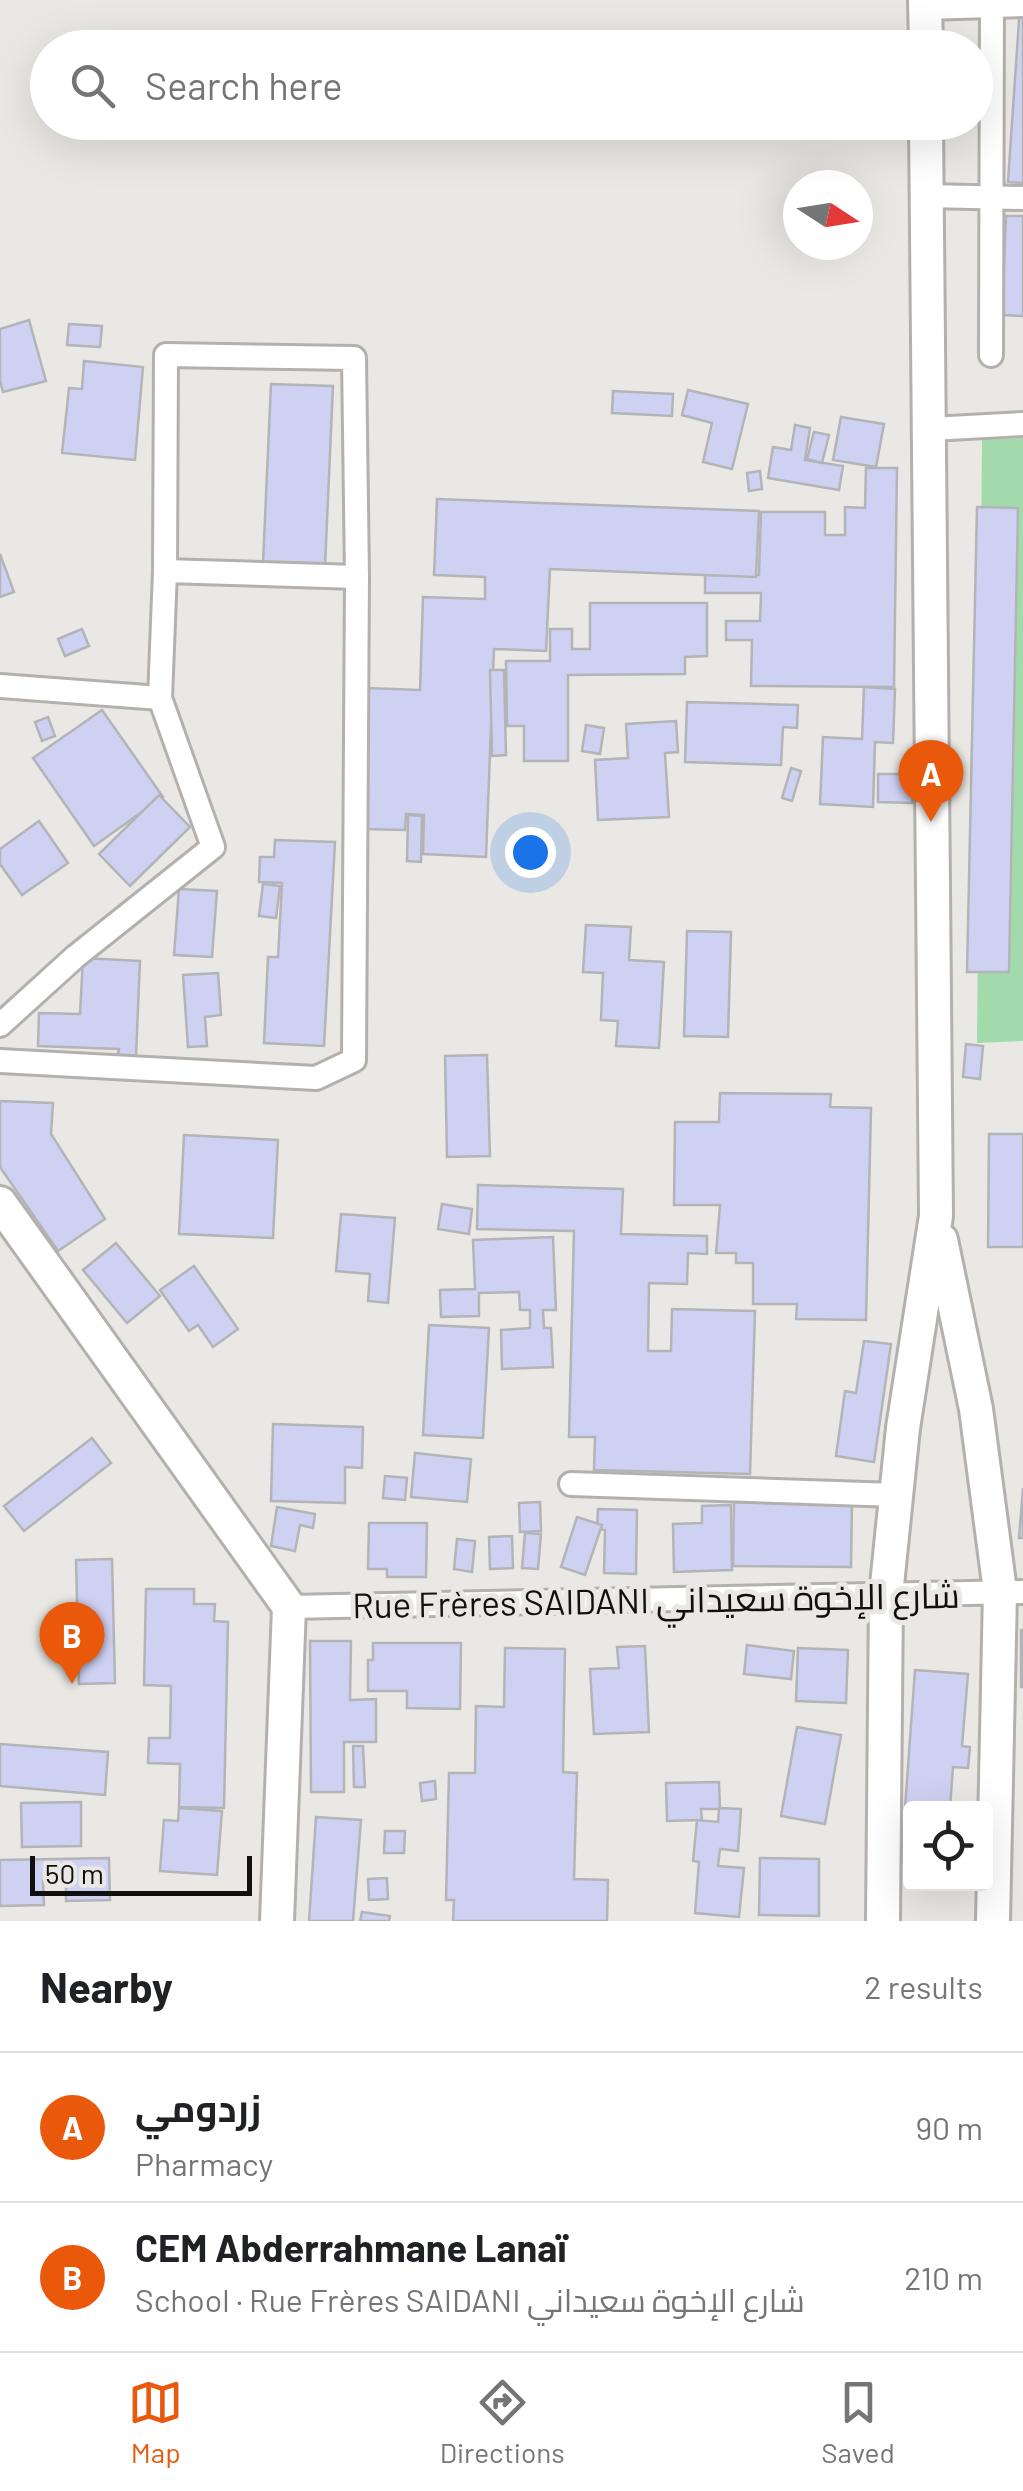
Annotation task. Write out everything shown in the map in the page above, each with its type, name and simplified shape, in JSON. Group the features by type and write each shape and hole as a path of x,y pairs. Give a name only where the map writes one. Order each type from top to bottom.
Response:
{"main road":[{"path":"926,4 926,30"},
{"path":"882,1921 886,1595 896,1495 936,1216 926,140"},
{"path":"0,1203 288,1607 278,1921"},
{"path":"936,1216 1011,1592 993,1921"}],"street":[{"path":"992,3 992,30"},
{"path":"926,4 1023,5"},
{"path":"991,140 991,356"},
{"path":"926,196 1023,198"},
{"path":"0,1026 75,957 213,847 160,698 166,355 354,358 357,577 354,1060 316,1078 0,1061"},
{"path":"931,429 1023,424"},
{"path":"165,571 357,577"},
{"path":"0,686 160,698"},
{"path":"571,1484 896,1495"},
{"name":"Rue Frères SAIDANI شارع الإخوة سعيداني","path":"288,1607 1011,1592"}],"green space":[{"path":"1023,438 1023,1041 977,1043 982,440"}],"building":[{"path":"1023,5 1023,183 1008,182"},
{"path":"1006,216 1023,216 1023,316 1002,315"},
{"path":"29,320 46,381 3,392 0,329"},
{"path":"69,324 102,326 100,347 67,345"},
{"path":"84,361 143,367 135,460 62,453 69,388 82,389"},
{"path":"271,384 333,386 325,566 263,563"},
{"path":"688,390 748,404 732,469 703,462 712,423 682,415"},
{"path":"613,391 673,394 672,416 612,413"},
{"path":"841,417 884,424 876,467 833,460"},
{"path":"795,425 810,428 805,460 843,466 839,490 768,478 773,447 791,450"},
{"path":"814,432 829,435 822,463 807,459"},
{"path":"866,468 897,468 894,687 751,686 752,640 726,640 726,621 760,621 761,593 705,593 705,575 759,575 761,512 825,512 825,535 845,535 845,507 865,508"},
{"path":"760,471 762,489 749,491 747,473"},
{"path":"437,499 759,511 756,577 550,569 546,651 494,649 486,857 423,854 424,815 406,814 405,830 363,829 368,688 420,690 423,597 485,599 485,577 434,575"},
{"path":"977,507 1018,508 1009,972 967,972"},
{"path":"0,554 14,592 0,597"},
{"path":"590,603 707,603 707,656 685,657 685,674 568,675 568,761 524,761 524,726 507,726 506,661 550,661 550,629 572,629 572,649 590,649"},
{"path":"82,629 89,646 65,656 58,639"},
{"path":"490,670 504,670 506,755 492,756"},
{"path":"864,687 895,689 893,743 875,742 873,807 820,804 823,737 862,739"},
{"path":"687,702 798,705 797,728 783,727 781,765 685,762"},
{"path":"102,710 163,797 94,846 33,758"},
{"path":"48,717 55,736 42,741 35,722"},
{"path":"676,721 678,752 665,753 669,817 598,820 595,760 628,758 626,724"},
{"path":"586,725 604,728 600,754 582,751"},
{"path":"791,768 801,771 792,801 782,798"},
{"path":"878,774 913,774 912,803 878,802"},
{"path":"159,795 190,827 130,886 99,854"},
{"path":"408,815 422,816 421,862 407,861"},
{"path":"39,821 68,863 22,895 0,864 0,849"},
{"path":"275,840 335,842 324,1046 264,1043 268,957 278,957 282,883 259,882 260,857 274,857"},
{"path":"263,884 280,886 276,918 259,916"},
{"path":"179,889 217,891 212,957 174,955"},
{"path":"586,925 631,927 629,960 664,962 659,1048 616,1046 618,1021 601,1020 603,973 583,972"},
{"path":"687,931 731,932 728,1037 684,1036"},
{"path":"83,958 140,961 136,1056 118,1055 119,1049 38,1046 39,1013 80,1014"},
{"path":"218,973 221,1015 205,1017 207,1046 188,1047 183,975"},
{"path":"966,1044 983,1046 980,1079 963,1077"},
{"path":"487,1055 490,1156 447,1157 445,1056"},
{"path":"720,1093 831,1094 830,1107 871,1108 866,1320 796,1319 797,1304 753,1304 753,1263 736,1263 736,1253 716,1253 720,1205 674,1205 675,1122 719,1122"},
{"path":"0,1101 53,1103 51,1134 105,1219 58,1251 0,1167"},
{"path":"989,1134 1023,1134 1023,1247 988,1247"},
{"path":"184,1135 278,1140 273,1238 179,1234"},
{"path":"478,1185 623,1189 621,1234 707,1236 707,1254 688,1253 687,1284 649,1283 648,1351 671,1351 672,1309 755,1311 750,1474 594,1470 595,1437 569,1437 574,1231 477,1229"},
{"path":"442,1204 472,1209 469,1234 438,1229"},
{"path":"341,1214 395,1218 388,1303 368,1301 370,1274 336,1271"},
{"path":"553,1237 556,1310 543,1310 544,1328 551,1328 553,1367 502,1369 501,1330 530,1328 530,1310 520,1310 519,1292 479,1293 479,1316 441,1317 440,1290 475,1289 473,1240"},
{"path":"116,1243 160,1296 127,1323 83,1270"},
{"path":"194,1266 238,1329 213,1347 198,1325 189,1331 160,1290"},
{"path":"429,1325 489,1328 483,1438 423,1435"},
{"path":"864,1341 891,1344 874,1462 836,1456 845,1391 856,1393"},
{"path":"273,1424 363,1427 362,1468 345,1467 345,1503 271,1501"},
{"path":"92,1438 111,1463 24,1531 4,1506"},
{"path":"415,1453 471,1459 467,1502 411,1497"},
{"path":"385,1476 407,1478 405,1500 383,1498"},
{"path":"1023,1488 1023,1538 1019,1538"},
{"path":"540,1502 541,1531 520,1532 519,1503"},
{"path":"734,1502 852,1503 851,1567 733,1566"},
{"path":"731,1505 732,1570 674,1572 673,1524 702,1523 702,1506"},
{"path":"277,1507 315,1514 313,1528 300,1525 295,1551 271,1546"},
{"path":"598,1509 637,1510 636,1574 604,1573 605,1530 597,1529"},
{"path":"577,1517 602,1525 585,1575 561,1567"},
{"path":"369,1523 427,1523 426,1577 387,1577 387,1569 368,1569"},
{"path":"525,1533 541,1534 538,1569 522,1568"},
{"path":"512,1536 513,1568 490,1569 489,1537"},
{"path":"457,1539 475,1541 472,1572 454,1569"},
{"path":"112,1559 115,1683 79,1684 76,1560"},
{"path":"146,1589 194,1589 194,1604 215,1604 214,1621 228,1622 224,1808 179,1807 180,1764 148,1763 149,1738 170,1738 171,1686 144,1685"},
{"path":"1023,1630 1023,1687 1021,1687"},
{"path":"310,1641 351,1641 350,1700 376,1699 376,1742 344,1742 344,1792 311,1792"},
{"path":"373,1643 461,1643 460,1709 407,1708 407,1691 368,1691 368,1660 373,1660"},
{"path":"747,1645 794,1651 791,1679 744,1674"},
{"path":"645,1646 649,1732 594,1734 590,1669 619,1668 617,1647"},
{"path":"505,1648 565,1649 563,1772 577,1773 574,1879 608,1880 607,1921 453,1921 454,1900 446,1900 449,1773 475,1773 476,1706 504,1707"},
{"path":"798,1648 848,1650 846,1703 796,1701"},
{"path":"915,1670 968,1674 962,1746 970,1747 968,1768 953,1767 951,1801 905,1801"},
{"path":"797,1727 841,1735 825,1824 781,1816"},
{"path":"0,1744 108,1752 105,1795 0,1786"},
{"path":"353,1746 363,1746 365,1787 354,1787"},
{"path":"435,1781 436,1799 422,1801 420,1783"},
{"path":"719,1782 720,1809 701,1809 702,1820 667,1821 666,1783"},
{"path":"81,1802 81,1846 22,1847 21,1803"},
{"path":"179,1808 222,1811 217,1875 160,1871 164,1820 178,1821"},
{"path":"719,1808 741,1809 738,1851 720,1849 718,1866 744,1868 739,1917 695,1913 699,1862 693,1861 697,1820 718,1822"},
{"path":"316,1817 361,1820 353,1921 309,1921"},
{"path":"385,1831 405,1831 404,1853 384,1853"},
{"path":"109,1858 110,1900 66,1901 66,1880 43,1881 44,1905 0,1906 0,1860"},
{"path":"760,1858 819,1859 819,1916 759,1915"},
{"path":"387,1878 388,1899 369,1900 368,1879"},
{"path":"362,1912 390,1916 389,1921 360,1921"}],"place":[{"name":"زردومي","path":"931,822"},
{"name":"CEM Abderrahmane Lanaï","path":"72,1684"}]}
